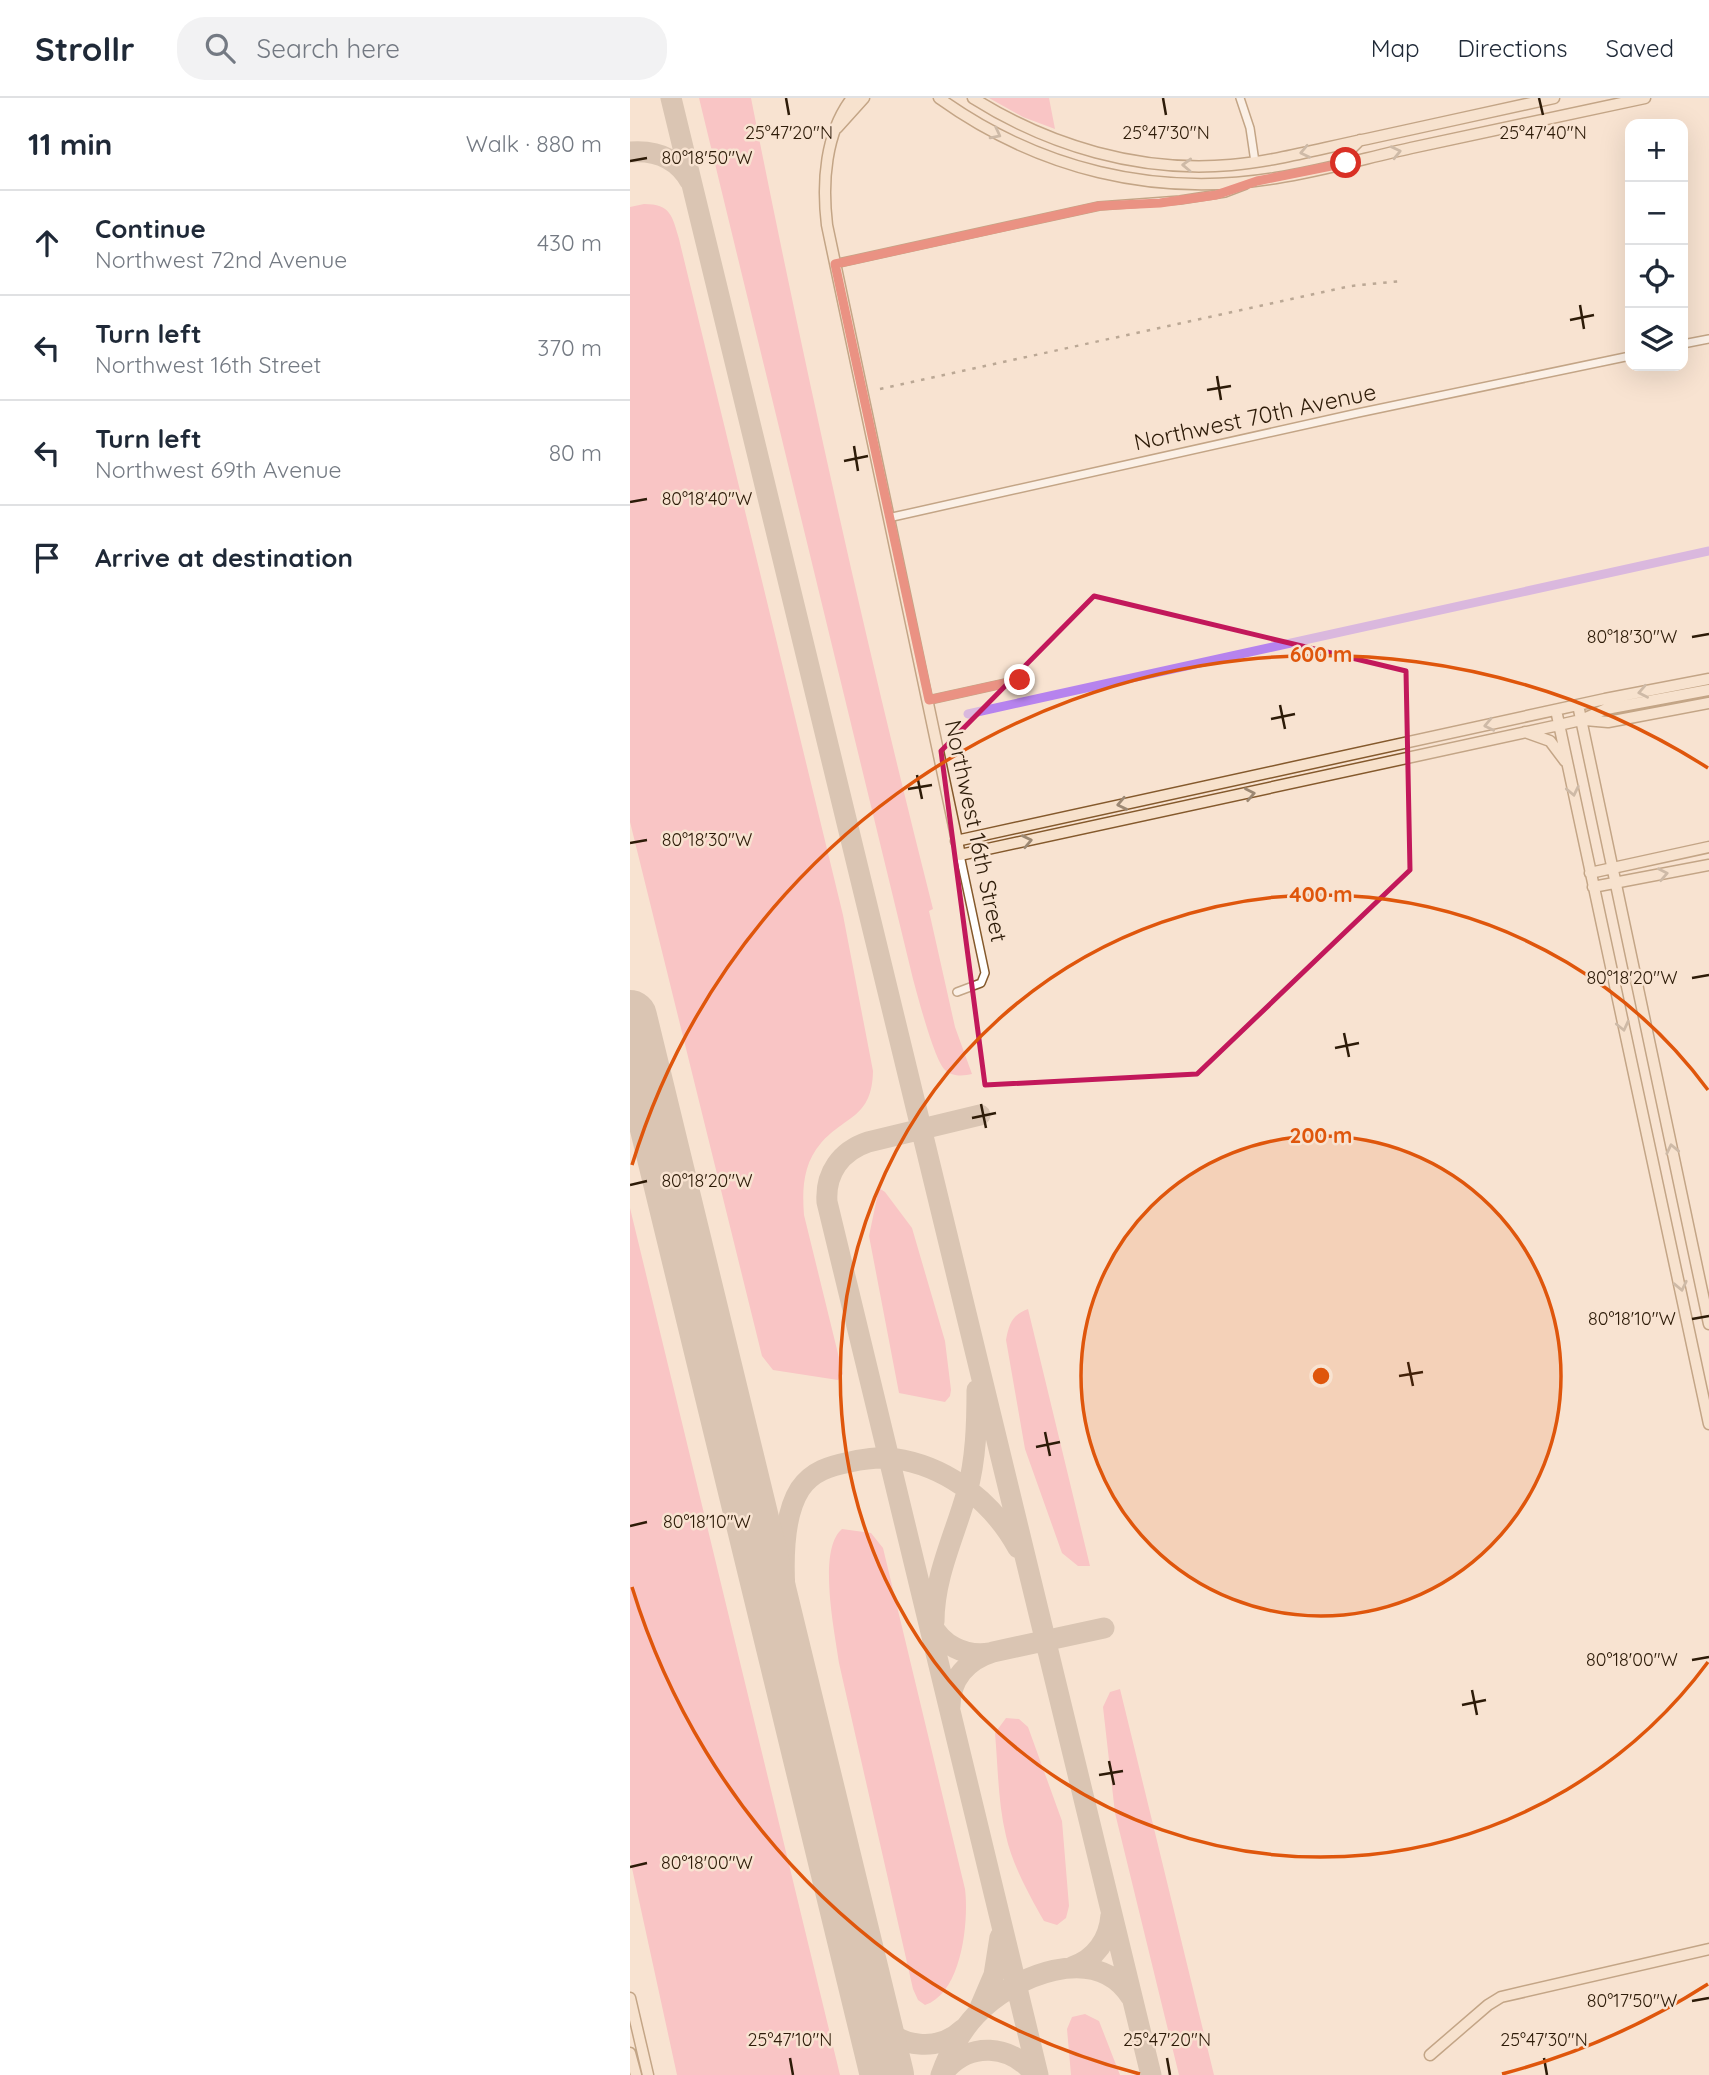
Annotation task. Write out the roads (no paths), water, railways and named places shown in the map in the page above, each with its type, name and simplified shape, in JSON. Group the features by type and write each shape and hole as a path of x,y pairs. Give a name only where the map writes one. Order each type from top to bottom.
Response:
{"main road":[{"name":"Northwest 16th Street","path":"852,98 841,114 827,160 824,197 835,264 960,855"},
{"name":"Northwest 16th Street","path":"837,128 864,98"},
{"path":"939,98 1006,140 1039,155 1110,176 1178,183 1257,181 1645,98"},
{"path":"973,98 1034,132 1104,155 1178,165 1217,166 1255,162 1554,98"},
{"path":"1467,117 1471,136"},
{"path":"1333,166 1360,140"},
{"path":"1255,162 1257,181"},
{"path":"956,841 1578,705 1709,679"},
{"path":"960,855 1581,720 1606,709 1709,690"},
{"path":"1581,720 1608,722 1709,703"},
{"path":"1578,705 1709,1324"},
{"path":"1556,710 1709,1424"},
{"path":"1525,732 1550,741 1567,766"},
{"path":"1590,873 1709,847"},
{"path":"1592,887 1709,865"},
{"path":"1430,2055 1501,1997 1709,1949"},
{"path":"630,1998 648,2075"},
{"path":"630,2053 636,2075"}],"street":[{"path":"1240,98 1250,128 1255,162"},
{"path":"835,264 1099,206 1160,203 1225,192 1257,181"},
{"path":"1688,343 1709,338"},
{"name":"Northwest 70th Avenue","path":"888,518 1358,413 1625,357"},
{"path":"929,700 1020,680"},
{"name":"Northwest 16th Street","path":"957,992 981,983 985,973 960,855"}],"waterway":[{"path":"968,714 1709,551"}],"railway":[{"path":"880,389 1351,286 1401,281"}]}
